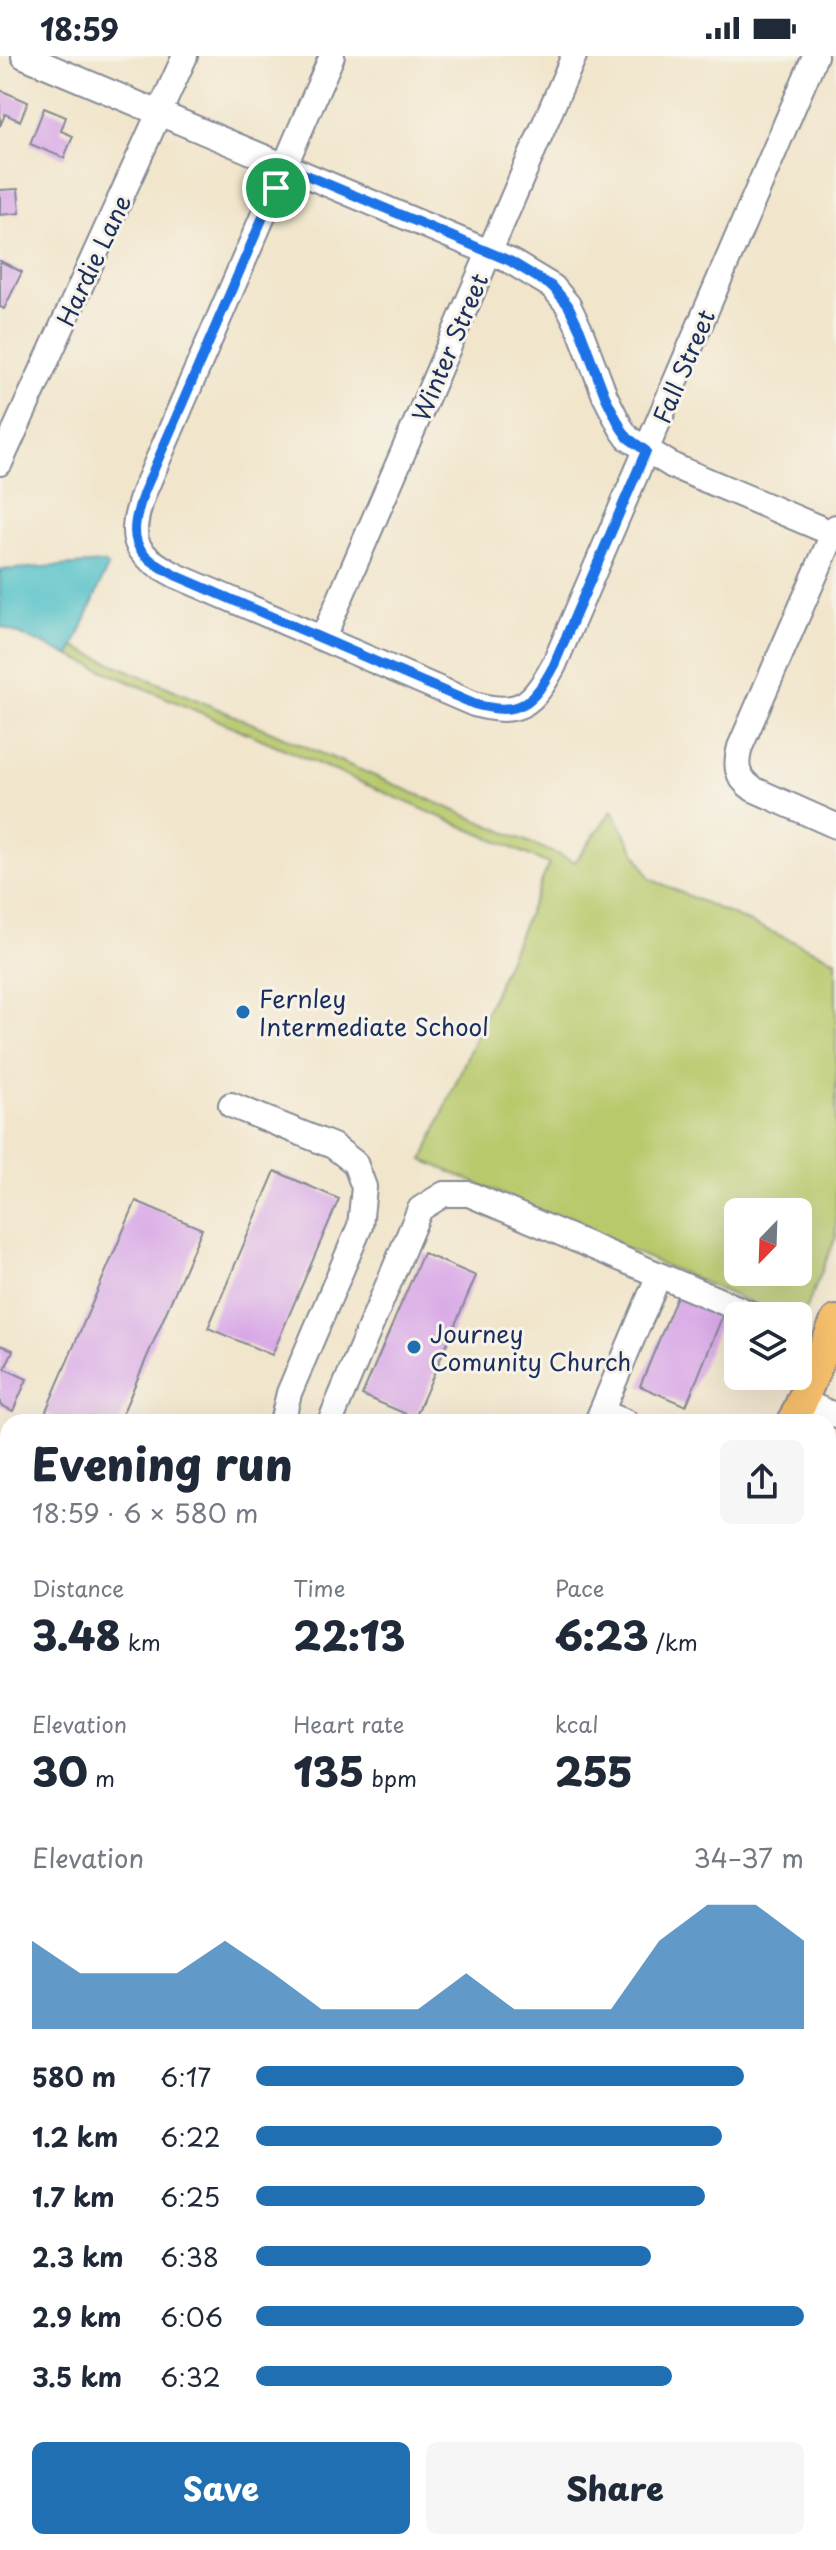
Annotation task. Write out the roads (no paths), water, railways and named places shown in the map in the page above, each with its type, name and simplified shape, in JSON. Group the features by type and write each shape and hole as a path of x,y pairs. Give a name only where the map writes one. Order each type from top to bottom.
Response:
{"main road":[{"path":"797,1411 836,1321"}],"street":[{"path":"24,56 510,261 553,287 568,305 605,396 628,438 673,466 835,532 736,761 737,773 743,782 764,795 836,826"},
{"name":"Hardie Lane","path":"0,463 185,56"},
{"path":"323,638 177,576 147,559 136,547 134,529 144,492 332,56"},
{"name":"Winter Street","path":"323,638 574,56"},
{"name":"Fall Street","path":"323,638 474,704 496,710 515,709 530,701 554,665 815,56"},
{"path":"231,1105 333,1146 355,1163 364,1187 360,1226 289,1393 284,1414"},
{"path":"333,1414 420,1209 444,1194 469,1194 724,1302"},
{"path":"600,1414 659,1275"},
{"path":"797,1411 820,1414"}],"water":[{"path":"104,563 108,566 70,656 0,626 0,570"}],"place":[{"name":"Fernley Intermediate School","path":"243,1012"},
{"name":"Journey Comunity Church","path":"414,1347"}]}
